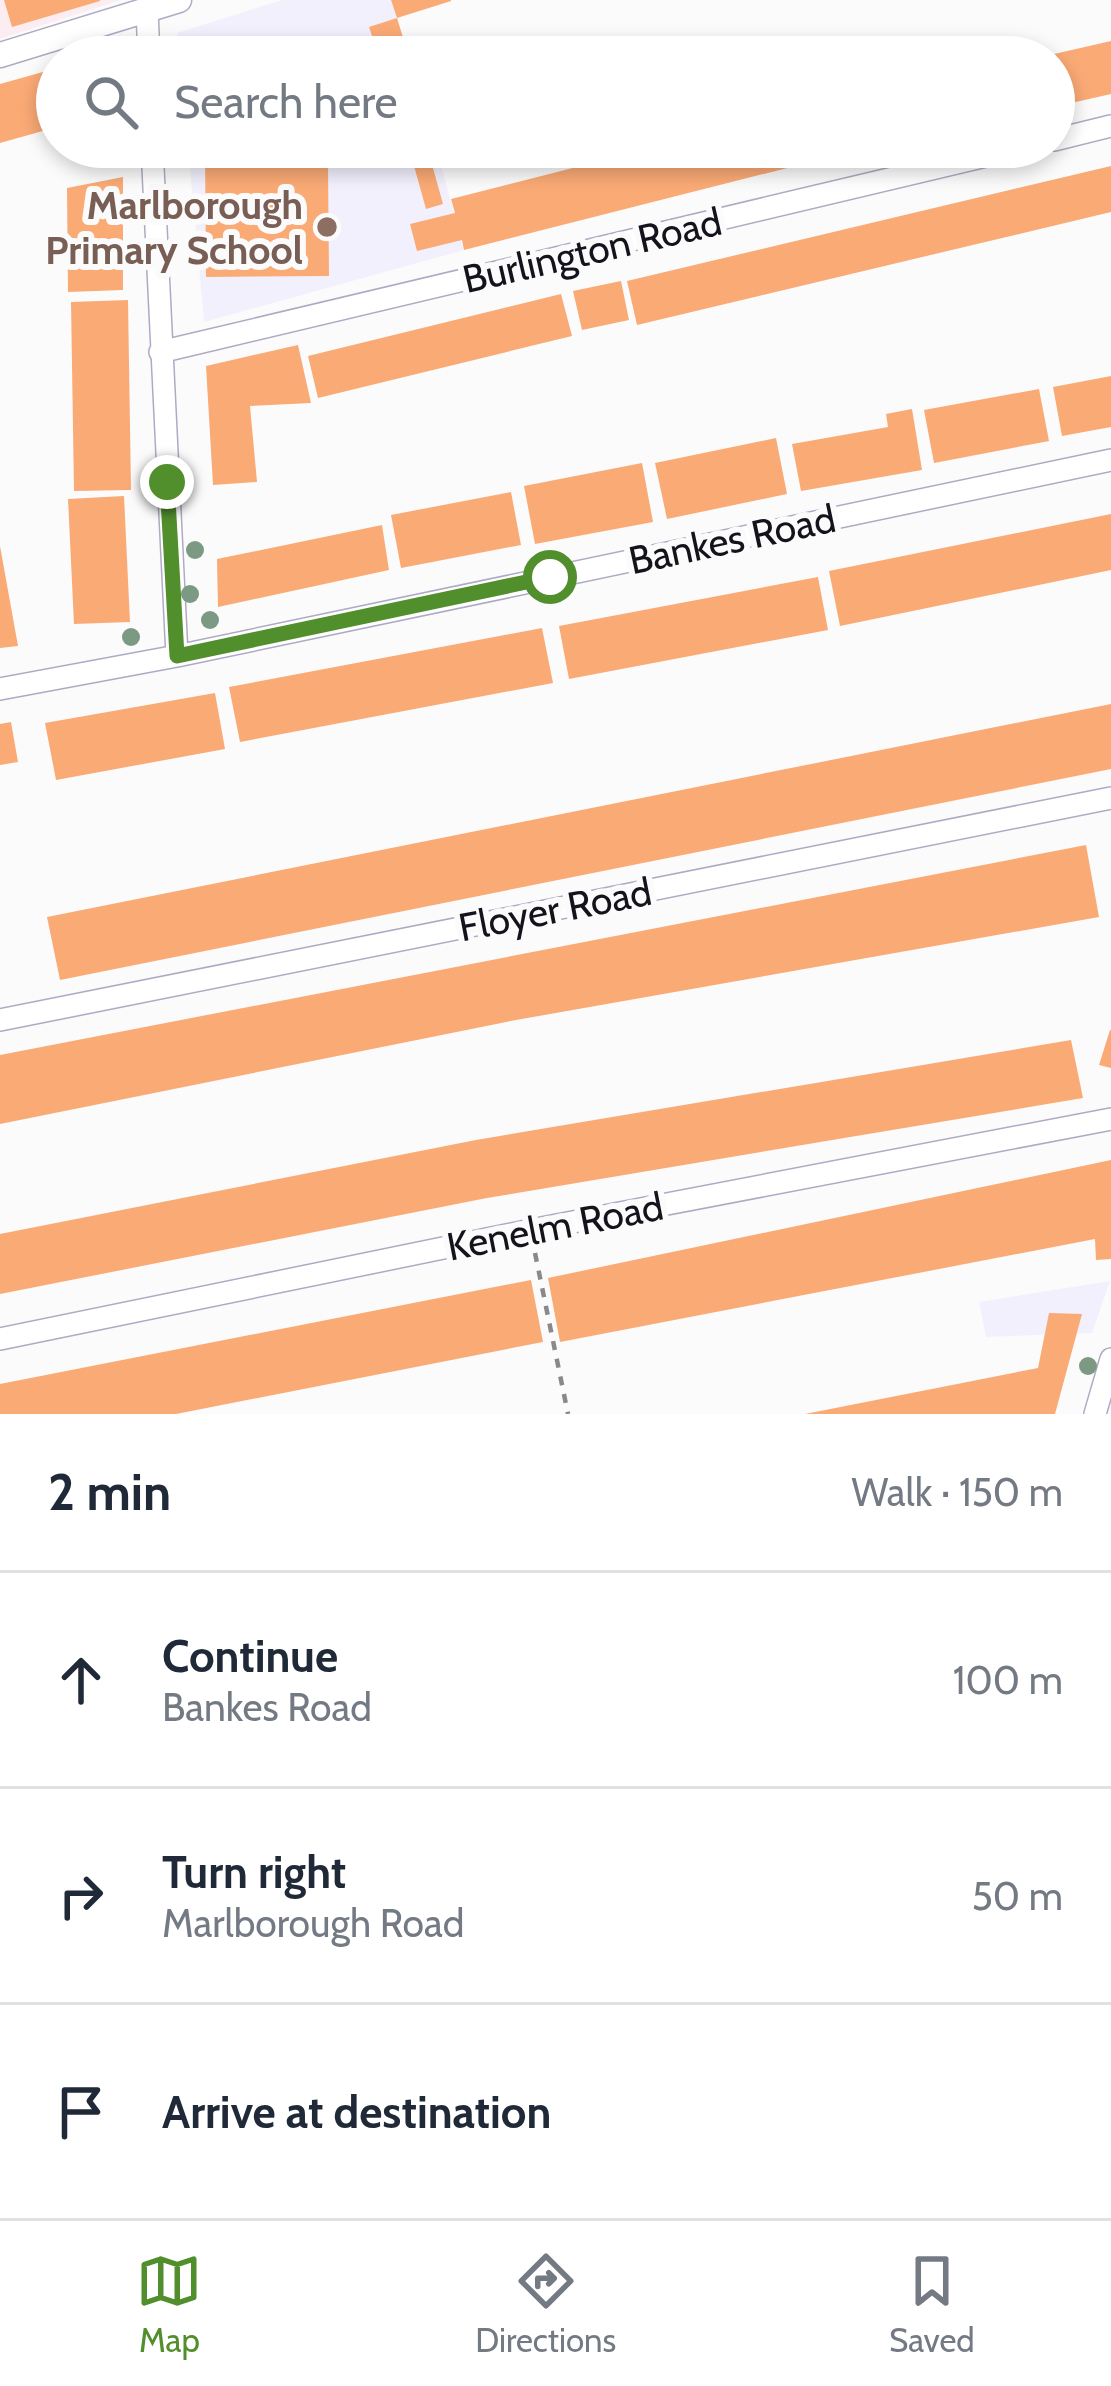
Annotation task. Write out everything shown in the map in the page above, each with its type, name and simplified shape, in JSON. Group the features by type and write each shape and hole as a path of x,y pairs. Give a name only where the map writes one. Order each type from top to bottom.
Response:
{"street":[{"path":"62,36 179,0"},
{"path":"147,10 148,36"},
{"path":"0,55 36,44"},
{"path":"1075,135 1111,126"},
{"path":"153,168 177,656"},
{"name":"Burlington Road","path":"160,352 935,168"},
{"name":"Bankes Road","path":"0,689 1111,460"},
{"name":"Floyer Road","path":"0,1020 1111,798"},
{"name":"Kenelm Road","path":"0,1340 531,1229 1111,1119"},
{"path":"1095,1414 1111,1359"}],"path":[{"path":"531,1229 568,1414"}],"shaded area":[{"path":"0,0 121,0 0,39"},
{"path":"282,0 391,0 402,36 177,36"},
{"name":"Marlborough Primary School","path":"190,168 442,168 464,250 204,322"},
{"path":"1110,1281 1092,1333 986,1337 979,1302"}],"building":[{"path":"4,0 100,0 100,1 12,27"},
{"path":"391,0 451,0 451,1 397,18"},
{"path":"397,18 403,36 372,36 369,27"},
{"path":"1111,41 1111,94 1075,102 1075,49"},
{"path":"36,74 36,133 0,143 0,84"},
{"path":"1111,166 1111,212 637,325 627,281"},
{"path":"205,168 328,168 329,276 206,277"},
{"path":"415,168 433,168 443,204 426,209"},
{"path":"573,168 787,168 464,250 462,240 417,251 410,224 455,213 451,199"},
{"path":"123,177 123,290 68,292 67,188"},
{"path":"621,281 629,320 582,330 573,291"},
{"path":"561,294 572,336 318,398 308,356"},
{"path":"128,300 131,490 74,491 71,302"},
{"path":"298,345 311,403 250,406 257,482 213,485 206,366"},
{"path":"1111,376 1111,427 1062,436 1053,387"},
{"path":"1039,389 1049,441 934,463 924,410"},
{"path":"912,409 922,470 801,491 792,444 888,427 886,414"},
{"path":"776,438 787,494 667,519 655,463"},
{"path":"642,463 653,522 535,544 524,486"},
{"path":"511,492 521,545 401,568 391,515"},
{"path":"124,496 130,622 74,624 68,499"},
{"path":"1111,514 1111,570 840,626 829,571"},
{"path":"382,525 389,570 218,607 217,559"},
{"path":"0,546 18,646 0,648"},
{"path":"818,577 828,630 569,679 559,626"},
{"path":"542,628 553,683 240,742 229,687"},
{"path":"215,693 225,749 56,780 45,723"},
{"path":"1111,704 1111,769 60,980 47,917"},
{"path":"11,722 18,762 0,765 0,724"},
{"path":"1086,845 1099,917 516,1020 0,1124 0,1055"},
{"path":"1111,1030 1111,1068 1099,1065"},
{"path":"1071,1040 1083,1098 487,1198 0,1294 0,1234 476,1140"},
{"path":"1111,1160 1111,1259 1096,1260 1095,1239 560,1342 548,1278"},
{"path":"531,1280 543,1342 176,1414 0,1414 0,1384"},
{"path":"1049,1313 1082,1314 1055,1414 805,1414 1038,1368"}],"place":[{"name":"Marlborough Primary School","path":"327,227"}],"route":[{"path":"167,482 177,656 550,577"}]}
